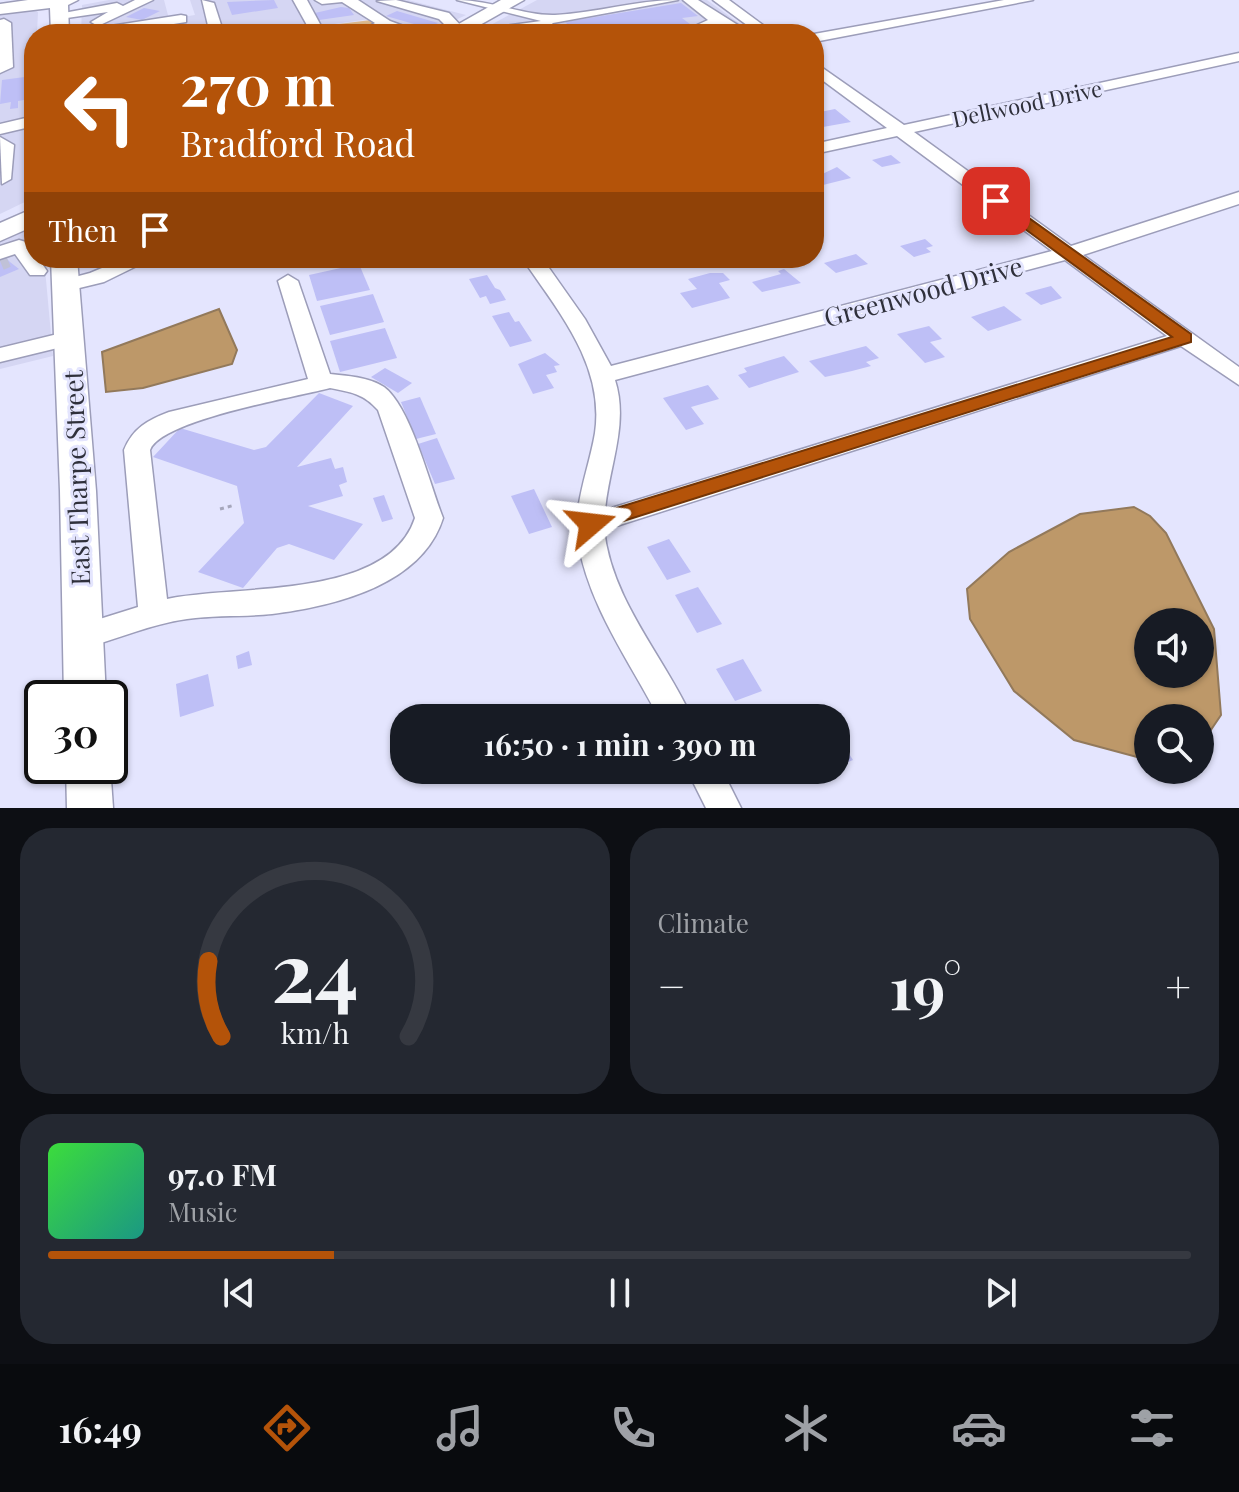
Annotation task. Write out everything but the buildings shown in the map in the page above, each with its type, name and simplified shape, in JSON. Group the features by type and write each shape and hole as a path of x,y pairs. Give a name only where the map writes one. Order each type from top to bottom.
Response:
{"main road":[{"path":"475,24 508,4"},
{"path":"1,11 61,13"},
{"path":"0,220 24,216"},
{"path":"0,233 24,220"},
{"name":"East Tharpe Street","path":"38,268 70,338 84,680"},
{"path":"89,784 90,808"}],"street":[{"path":"300,0 313,24"},
{"path":"322,0 337,0"},
{"path":"347,0 365,8 385,24"},
{"path":"424,11 448,0"},
{"path":"464,0 508,4 532,15 671,0"},
{"path":"690,0 714,24"},
{"path":"720,0 754,24"},
{"path":"824,36 1026,0"},
{"path":"209,1 215,24"},
{"path":"365,8 385,1 444,16 452,24"},
{"path":"61,13 101,5 142,2"},
{"path":"61,13 102,21 142,2"},
{"path":"0,68 5,64 1,11"},
{"path":"513,24 532,15"},
{"path":"522,24 552,15"},
{"path":"552,15 560,24"},
{"path":"152,24 179,20"},
{"name":"Dellwood Drive","path":"824,147 1239,57"},
{"path":"824,74 1239,378"},
{"path":"0,129 24,126"},
{"path":"0,142 5,145 2,179"},
{"name":"Greenwood Drive","path":"605,375 1068,253 1239,198"},
{"path":"58,268 97,278 120,268"},
{"path":"539,268 605,375 608,428 591,524 597,564 669,704"},
{"path":"288,281 321,383"},
{"path":"0,355 70,338"},
{"path":"591,524 1185,338"},
{"path":"82,637 185,607 285,600 390,569 416,551 428,533 429,518 389,408 376,393 361,386 330,381 178,418 160,424 140,440 137,450 154,615"},
{"path":"711,784 724,808"}],"path":[{"path":"220,509 235,505"}],"shaded area":[{"path":"109,0 164,0 169,19 195,15 190,0 408,0 466,15 448,24 371,24 384,17 335,24 81,24 82,5"},
{"path":"537,0 707,0 740,24 493,24"},
{"path":"38,12 37,24 24,24 24,202 0,214 0,14"},
{"path":"387,18 374,24 339,24"},
{"path":"24,230 24,268 45,268 53,356 0,369 0,239"},
{"path":"219,309 237,350 232,364 143,388 106,392 102,352"},
{"path":"1134,507 1150,516 1166,533 1204,608 1134,608 1134,688 1214,688 1214,629 1221,715 1214,725 1214,704 1134,704 1134,756 1074,740 1014,691 970,619 967,589 1009,552 1080,514"}],"tunnel":[{"path":"0,261 7,258"}],"route":[{"path":"591,524 1185,338 996,201"}]}
